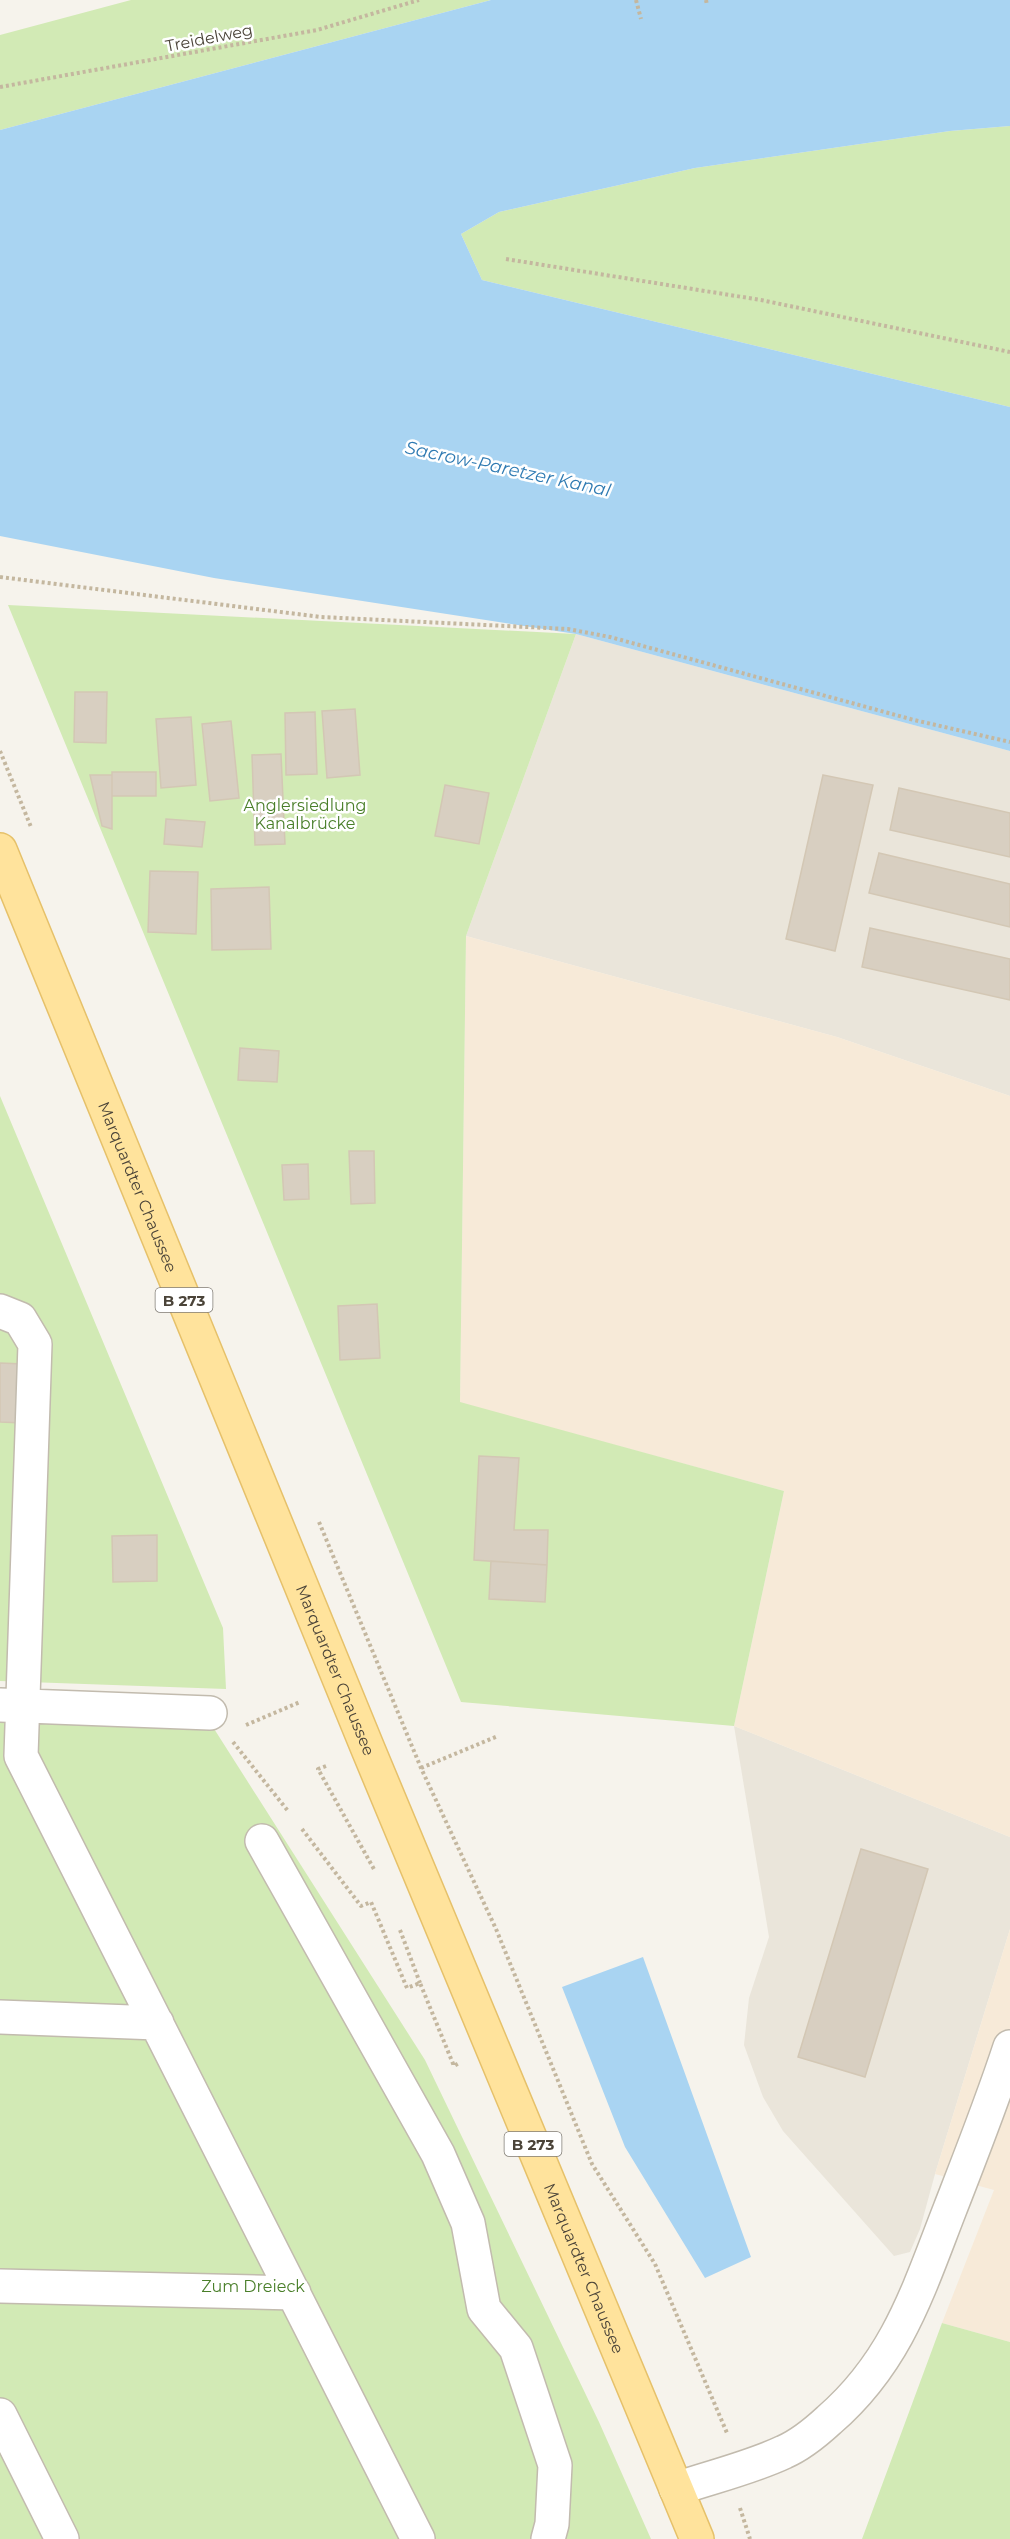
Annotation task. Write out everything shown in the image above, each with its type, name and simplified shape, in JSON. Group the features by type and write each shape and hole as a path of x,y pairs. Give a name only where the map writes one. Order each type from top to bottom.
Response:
{"main road":[{"name":"Marquardter Chaussee","path":"0,850 697,2539"}],"lane":[{"path":"0,1311 20,1319 35,1344 12,1706 21,1756 418,2539"},
{"path":"12,1706 218,1723"},
{"path":"262,1841 438,2154 468,2223 484,2309 516,2348 555,2465 552,2524 548,2539"},
{"path":"0,2017 156,2023"},
{"path":"676,2489 785,2452 817,2431 846,2406 872,2376 894,2343 912,2307 1001,2100 1010,2046"},
{"path":"0,2286 294,2293"},
{"path":"0,2415 62,2539"}],"path":[{"name":"Treidelweg","path":"0,87 317,30 419,0"},
{"path":"636,0 641,19"},
{"path":"506,259 761,300 1010,352"},
{"path":"0,577 321,617 568,629 610,637 914,720 1010,742"},
{"path":"0,751 32,828"},
{"path":"316,1514 421,1768 496,1929 592,2164 655,2264 730,2440 734,2469"},
{"path":"290,1815 218,1723 300,1702"},
{"path":"421,1768 498,1736"},
{"path":"326,1766 318,1769 376,1872"},
{"path":"298,1824 361,1906 371,1902 407,1988 420,1983"},
{"path":"398,1927 454,2066 538,2031"}],"shaded area":[{"path":"576,634 1010,751 1010,1096 837,1037 466,936"},
{"path":"466,936 837,1037 1010,1096 1010,1837 734,1726 784,1491 460,1403"},
{"path":"734,1726 1010,1837 1010,1929 920,2229 910,2252 894,2256 783,2131 763,2097 744,2045 749,1998 769,1937"},
{"path":"1010,1929 1010,2342 942,2323 994,2190 935,2174"}],"green space":[{"path":"131,0 491,0 0,130 0,35"},
{"path":"1010,126 1010,407 482,280 461,234 499,212 695,168 950,131"},
{"name":"Anglersiedlung Kanalbrücke","path":"8,605 576,634 466,936 460,1402 784,1491 734,1726 461,1702"},
{"path":"0,1096 223,1628 226,1689 0,1681"},
{"name":"Zum Dreieck","path":"0,1715 211,1724 425,2060 599,2422 651,2539 0,2539"},
{"path":"942,2323 1010,2342 1010,2539 862,2539"}],"water":[{"name":"Sacrow-Paretzer Kanal","path":"491,0 1010,0 1010,126 950,131 695,168 499,212 461,234 482,280 1010,407 1010,751 576,634 214,578 0,536 0,130"},
{"path":"643,1957 751,2257 705,2278 625,2147 562,1987"}],"building":[{"path":"75,692 107,692 106,743 74,742"},
{"path":"355,709 360,775 327,778 322,711"},
{"path":"315,712 317,774 286,775 285,713"},
{"path":"191,717 196,785 161,788 156,719"},
{"path":"231,721 239,798 210,801 202,724"},
{"path":"281,754 285,844 255,845 252,755"},
{"path":"112,772 156,772 156,796 112,796"},
{"path":"90,775 112,775 112,829 102,826"},
{"path":"823,775 873,785 835,951 786,939"},
{"path":"445,785 489,793 479,844 435,836"},
{"path":"899,788 1010,813 1010,857 890,830"},
{"path":"166,819 205,822 202,847 164,844"},
{"path":"879,853 1010,884 1010,927 869,893"},
{"path":"150,871 198,872 196,934 148,932"},
{"path":"269,887 271,949 212,950 211,889"},
{"path":"870,928 1010,959 1010,1000 862,967"},
{"path":"240,1048 279,1051 277,1082 238,1080"},
{"path":"349,1151 374,1151 375,1203 351,1204"},
{"path":"308,1164 309,1199 284,1200 282,1165"},
{"path":"377,1304 380,1358 340,1360 338,1306"},
{"path":"0,1363 23,1364 22,1423 0,1422"},
{"path":"479,1456 519,1458 514,1530 548,1530 547,1565 474,1560"},
{"path":"157,1535 157,1581 113,1582 112,1536"},
{"path":"491,1561 547,1565 545,1602 489,1599"},
{"path":"861,1849 928,1869 865,2077 798,2057"}]}
